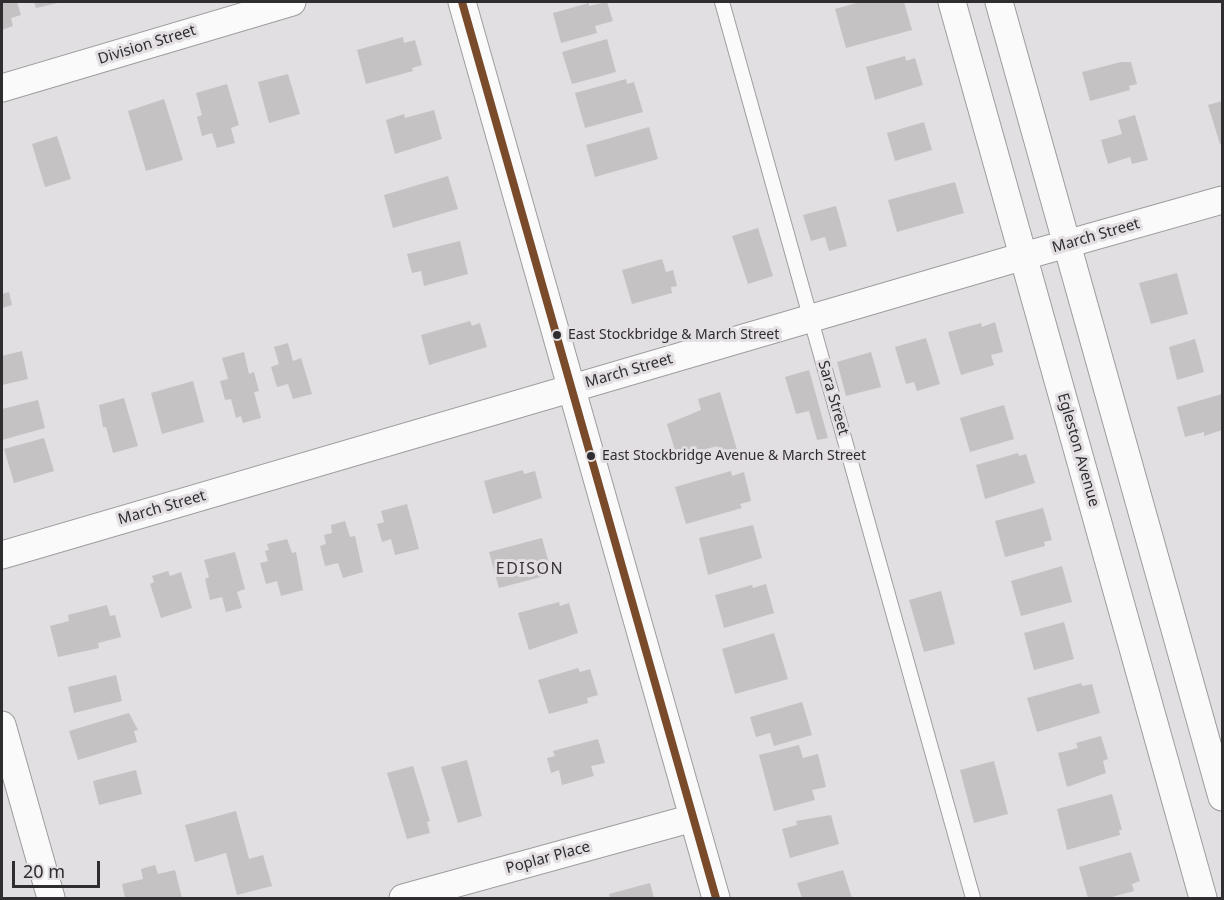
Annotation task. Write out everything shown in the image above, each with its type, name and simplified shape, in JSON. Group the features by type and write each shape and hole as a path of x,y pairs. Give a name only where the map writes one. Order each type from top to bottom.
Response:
{"street":[{"name":"Division Street","path":"2,88 292,2"},
{"path":"462,2 716,898"},
{"name":"Egleston Avenue","path":"952,2 1203,898"},
{"path":"999,2 1222,797"},
{"name":"March Street","path":"2,555 572,387 1222,200"},
{"path":"1144,685 1188,673"},
{"path":"2,725 51,898"},
{"name":"Poplar Place","path":"403,898 693,818"}],"lane":[{"name":"Sara Street","path":"722,2 973,898"}],"building":[{"path":"2,2 17,2 21,15 11,18 13,26 2,30"},
{"path":"34,2 62,2 36,8"},
{"path":"607,2 613,21 595,26 597,33 561,43 553,13 589,3 589,6"},
{"path":"860,2 904,2 912,30 846,48 835,9"},
{"path":"403,37 404,43 415,40 422,65 412,68 413,71 366,84 357,50"},
{"path":"607,39 616,72 572,84 562,52"},
{"path":"905,56 906,61 915,58 923,85 875,100 866,67"},
{"path":"1121,62 1131,62 1137,84 1129,86 1130,90 1090,101 1082,72"},
{"path":"288,74 300,114 269,123 258,82"},
{"path":"626,79 627,84 634,82 643,112 585,128 575,93"},
{"path":"227,84 239,125 231,128 235,143 217,148 212,133 202,136 197,117 202,115 196,93"},
{"path":"164,99 183,160 146,171 128,111"},
{"path":"1222,101 1222,144 1220,144 1208,105"},
{"path":"434,110 442,139 395,154 386,120 404,114 405,118"},
{"path":"1135,115 1148,160 1132,164 1130,157 1108,164 1101,140 1122,134 1118,120"},
{"path":"924,122 932,150 895,161 887,133"},
{"path":"649,127 658,159 595,177 586,145"},
{"path":"57,136 71,179 45,187 32,144"},
{"path":"448,176 458,209 393,228 384,195"},
{"path":"955,182 964,213 897,232 888,200"},
{"path":"836,206 847,246 829,251 825,237 811,241 803,215"},
{"path":"758,228 773,276 748,284 732,236"},
{"path":"460,241 468,274 424,286 421,271 412,273 407,254"},
{"path":"662,259 666,272 673,270 677,286 671,287 672,293 632,304 622,270"},
{"path":"1177,273 1188,314 1151,324 1139,283"},
{"path":"9,292 12,305 2,308 2,294"},
{"path":"470,321 472,326 480,323 487,347 429,365 421,335"},
{"path":"995,322 1003,352 991,355 994,365 961,375 948,332 981,323 982,327"},
{"path":"926,338 940,384 917,391 914,382 906,384 895,347"},
{"path":"1195,339 1204,372 1177,380 1169,347"},
{"path":"288,343 293,361 301,358 312,394 293,399 288,384 277,387 271,367 279,364 274,347"},
{"path":"22,351 28,379 2,385 2,356"},
{"path":"244,352 249,374 254,372 259,391 254,392 261,418 243,423 241,416 236,418 231,399 225,400 220,381 228,379 222,358"},
{"path":"871,352 881,387 846,396 837,362"},
{"path":"809,370 828,438 817,440 809,411 796,414 785,377"},
{"path":"193,381 204,422 162,434 151,393"},
{"path":"720,392 738,453 720,458 717,446 677,457 667,424 701,410 698,399"},
{"path":"1222,394 1222,430 1204,436 1204,432 1185,437 1177,407"},
{"path":"124,398 138,446 113,453 106,427 103,427 99,405"},
{"path":"38,400 45,428 2,440 2,409"},
{"path":"1004,405 1014,439 970,452 960,418"},
{"path":"44,438 54,471 14,483 4,449"},
{"path":"1018,453 1019,456 1026,454 1035,483 985,499 976,465"},
{"path":"523,470 524,474 535,471 542,498 493,514 484,481"},
{"path":"731,471 732,476 744,472 751,501 740,504 742,508 686,524 675,487"},
{"path":"407,504 419,549 395,555 391,539 382,542 377,524 384,522 381,511"},
{"path":"1043,508 1052,540 1044,542 1045,546 1005,557 995,521"},
{"path":"345,521 350,537 355,536 363,572 343,578 338,563 325,566 320,546 326,544 324,535 332,533 331,525"},
{"path":"753,525 762,558 708,575 699,538"},
{"path":"542,538 552,574 499,588 489,552"},
{"path":"287,539 292,553 296,552 303,590 281,596 277,581 266,584 260,563 268,561 265,551 269,550 267,544"},
{"path":"235,552 245,589 237,592 242,608 226,612 222,597 210,600 205,579 209,577 204,560"},
{"path":"1062,566 1072,602 1021,616 1011,581"},
{"path":"168,571 170,576 181,572 192,608 161,618 150,584 154,582 152,576"},
{"path":"766,584 774,613 724,628 715,595 752,585 753,588"},
{"path":"941,591 955,644 924,652 909,600"},
{"path":"559,602 560,606 569,603 578,633 529,650 518,613"},
{"path":"107,605 110,616 115,615 121,637 98,643 99,648 58,657 50,626 69,621 68,615"},
{"path":"1064,622 1074,659 1034,670 1024,633"},
{"path":"774,633 788,679 735,694 722,649"},
{"path":"578,668 580,672 590,669 598,695 587,698 588,703 549,714 538,680"},
{"path":"116,675 122,701 74,713 68,687"},
{"path":"1081,683 1082,686 1092,684 1100,713 1037,732 1027,698"},
{"path":"802,702 812,735 774,746 770,733 756,737 750,717"},
{"path":"129,713 138,730 134,731 137,742 78,760 69,731"},
{"path":"1101,736 1108,759 1103,761 1106,773 1067,787 1058,753 1078,748 1076,743"},
{"path":"598,739 605,763 591,766 594,776 562,785 559,770 551,773 547,758 555,756 553,751"},
{"path":"799,745 803,758 818,754 826,787 812,790 815,800 774,811 759,755"},
{"path":"467,760 482,816 458,823 441,767"},
{"path":"994,761 1008,814 974,823 960,770"},
{"path":"413,766 430,821 427,822 430,833 407,839 387,773"},
{"path":"136,770 142,794 99,805 93,781"},
{"path":"1112,794 1122,830 1119,830 1120,835 1067,850 1057,809"},
{"path":"236,811 249,859 263,855 272,886 237,895 226,853 195,862 185,825"},
{"path":"831,815 839,844 790,858 782,829 797,825 796,821"},
{"path":"1131,852 1140,881 1132,884 1134,891 1108,898 1088,898 1079,867"},
{"path":"155,865 158,874 175,870 182,898 125,898 122,884 143,879 141,869"},
{"path":"843,870 852,898 802,898 797,883"},
{"path":"650,883 654,898 610,898 609,894"}],"transit line":[{"path":"462,2 716,898"}],"place":[{"name":"East Stockbridge & March Street","path":"557,335"},
{"name":"East Stockbridge Avenue & March Street","path":"591,456"}],"district":[{"name":"EDISON","path":"530,569"}]}
